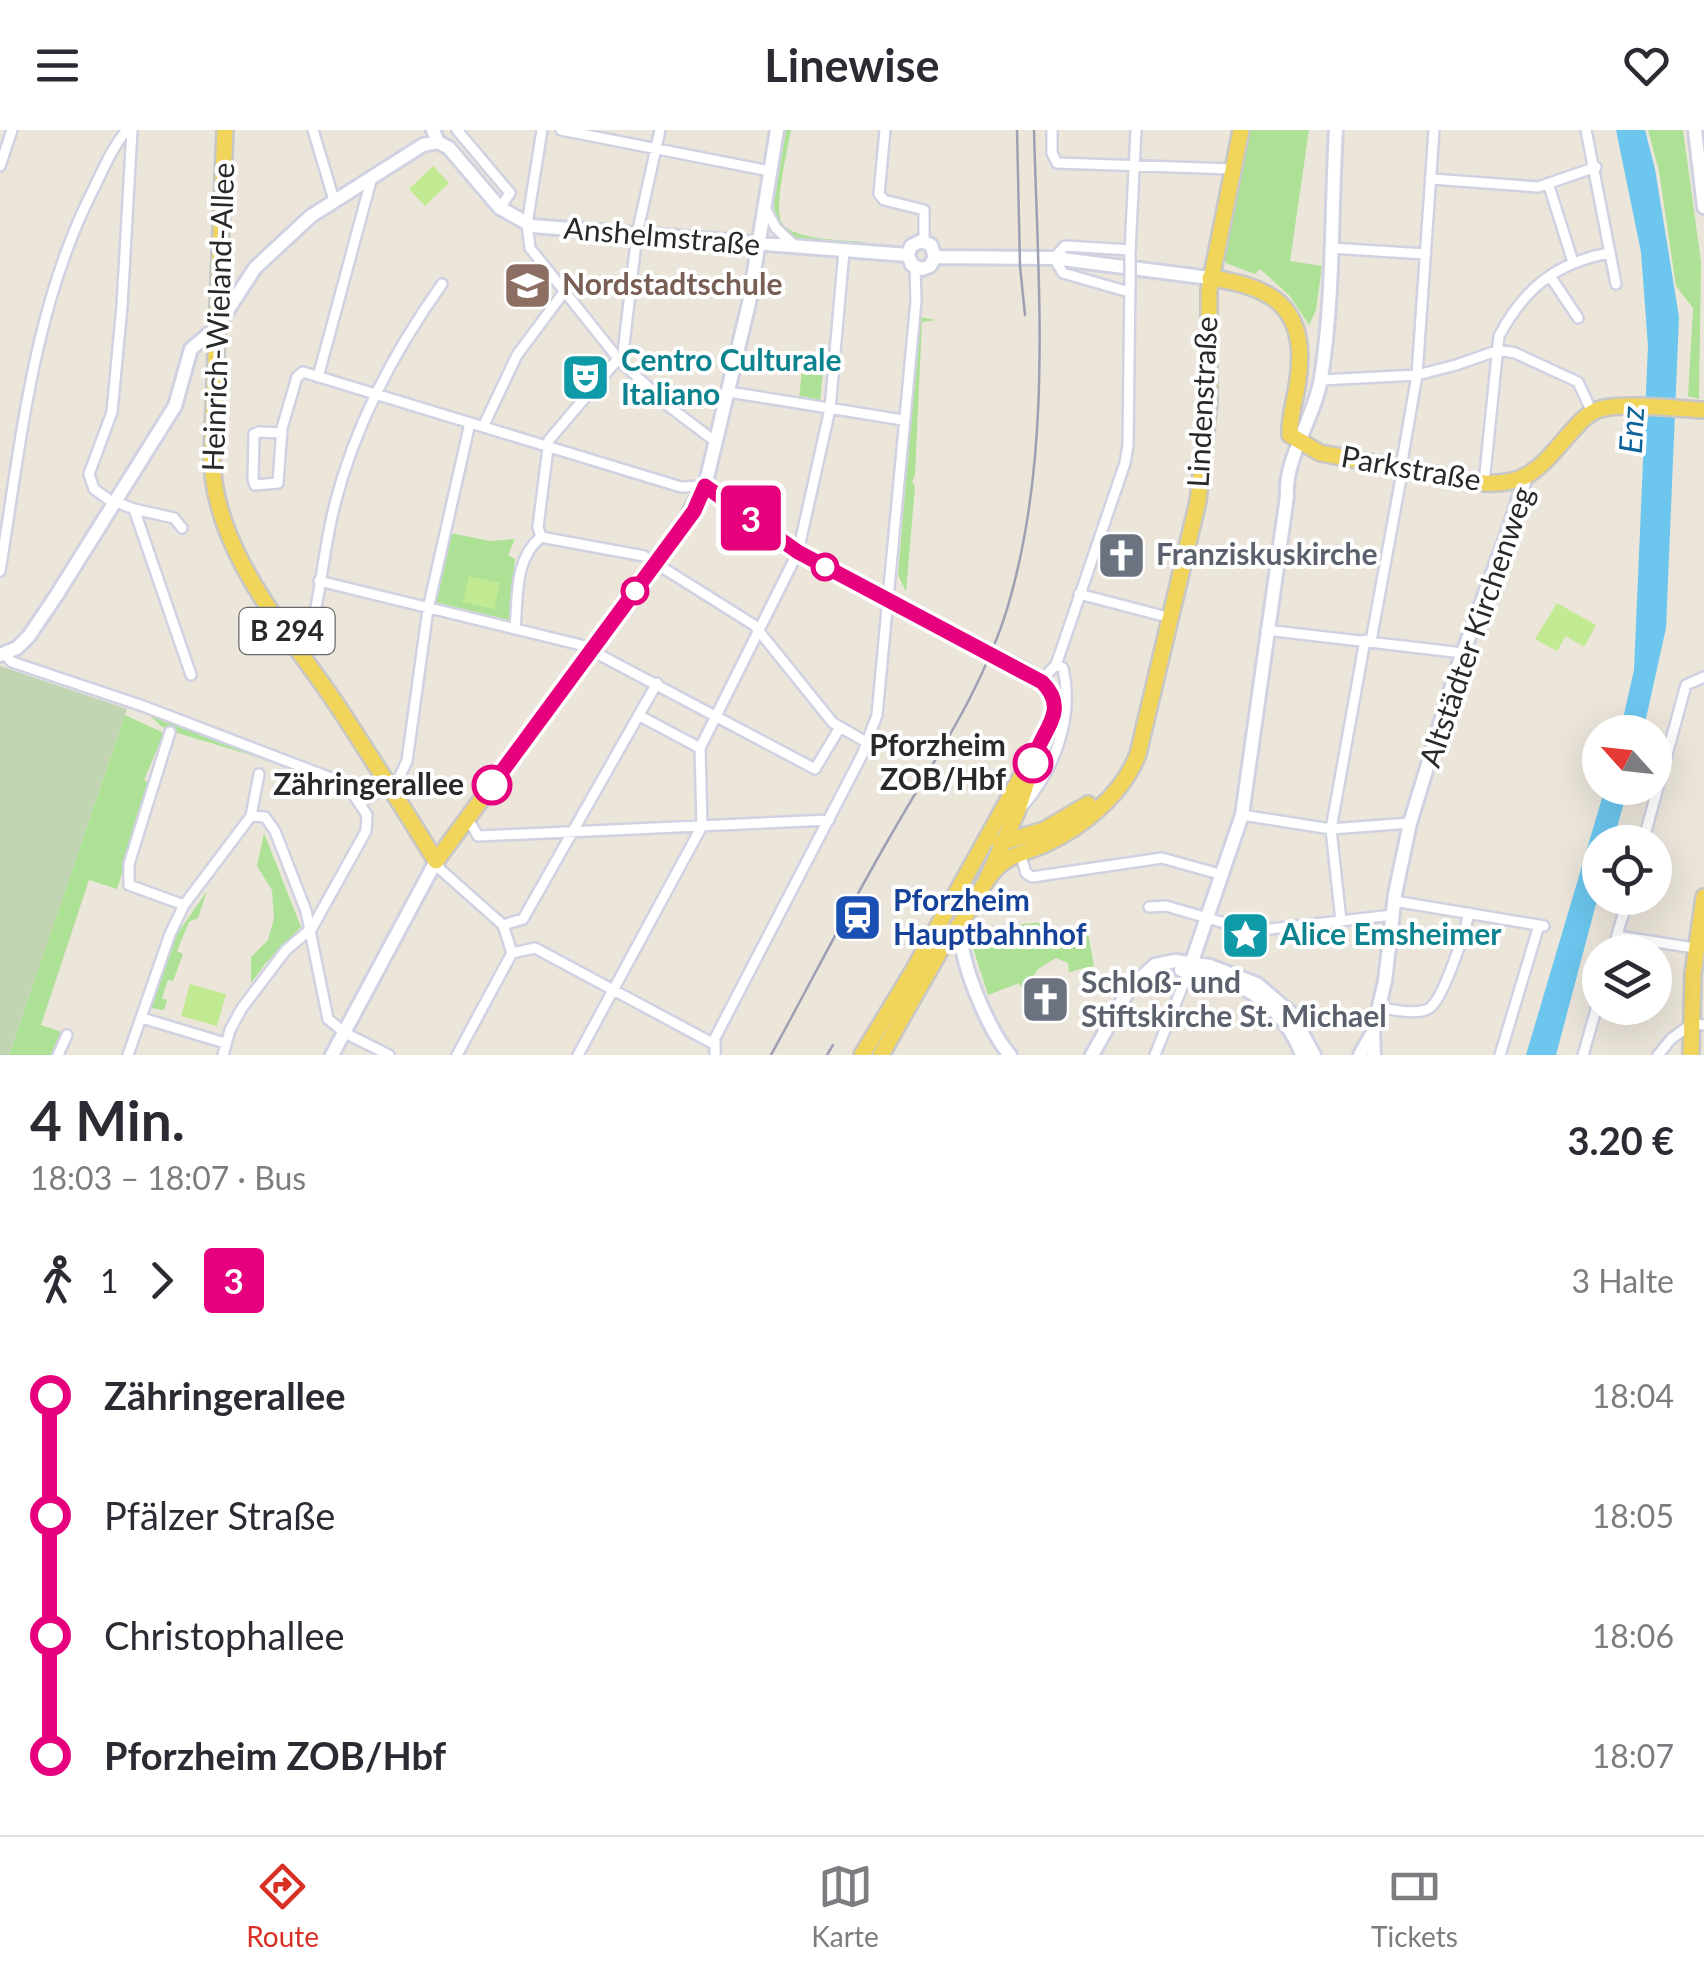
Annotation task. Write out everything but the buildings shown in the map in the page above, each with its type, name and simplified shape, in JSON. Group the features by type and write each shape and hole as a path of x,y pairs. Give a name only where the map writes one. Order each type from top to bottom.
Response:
{"main road":[{"name":"Heinrich-Wieland-Allee","path":"225,130 212,466 218,511 236,553 436,861"},
{"path":"332,1055 436,861 471,822 591,649 682,527 705,486 760,246 778,130"},
{"name":"Lindenstraße","path":"978,853 1065,820 1102,792 1124,764 1142,730 1196,516 1210,390 1210,278 1240,130"},
{"path":"1191,966 1242,815 1286,496 1324,402 1321,380 1336,130"},
{"path":"1695,131 1704,208"},
{"path":"2,655 29,636 175,406 191,349 216,328 260,262 301,224 436,136 500,208 527,224"},
{"name":"Anshelmstraße","path":"527,224 797,247 921,262 1054,258 1210,278"},
{"path":"924,242 933,248 921,262 911,246 924,242"},
{"name":"Parkstraße","path":"1210,278 1260,289 1289,313 1300,347 1290,434 1304,444 1324,454 1484,482 1525,479"},
{"path":"1592,412 1622,407 1702,410"},
{"name":"Altstädter Kirchenweg","path":"1372,1032 1380,1007 1393,908 1410,823 1463,653 1525,479 1592,412"},
{"path":"705,486 798,552 1038,679 1052,694 1052,721 1035,754 986,881 881,1055"},
{"path":"682,527 704,507 734,506"},
{"name":"Lindenstraße","path":"986,881 1006,858 1070,830 1111,796 1131,770 1142,743 1142,730"},
{"path":"1011,816 1016,832 1029,835"},
{"path":"862,1055 978,853 1011,816"},
{"path":"1690,1055 1698,1024 1704,897"},
{"path":"945,913 960,934 988,1024 1010,1055"},
{"path":"1092,1055 1126,994 1155,966 1166,962 1245,978 1281,1002 1300,1025 1314,1055"},
{"path":"1191,966 1232,982 1264,1001 1287,1024 1302,1055"},
{"path":"1360,1055 1372,1032"},
{"path":"1372,1032 1374,1055"}],"street":[{"path":"0,166 12,130"},
{"path":"0,571 46,308 76,225 111,153 130,130"},
{"path":"130,130 122,306 112,412 89,474 94,489 115,503 174,518 182,528"},
{"path":"312,130 334,200"},
{"path":"457,130 510,193 500,208"},
{"path":"542,130 527,224 530,248 620,361 671,408 716,442"},
{"path":"561,130 770,171"},
{"path":"541,537 538,531 547,446 555,432 620,361 624,350 637,234 660,130"},
{"path":"885,130 879,194 884,200 924,210 924,242"},
{"path":"1052,130 1053,160 1057,163 1232,170"},
{"path":"1011,816 1031,796 1066,724 1064,668 1053,668 1125,464 1136,130"},
{"path":"1341,921 1330,828 1417,375 1434,130"},
{"path":"1586,130 1616,284"},
{"path":"1432,179 1549,186 1596,167"},
{"path":"318,377 372,176"},
{"path":"1549,186 1574,262"},
{"name":"Anshelmstraße","path":"766,208 777,229 797,247"},
{"name":"Anshelmstraße","path":"1054,258 1065,246 1130,253"},
{"path":"1330,248 1425,254"},
{"path":"578,1055 702,826 700,748 798,552 830,409 844,252"},
{"path":"1484,482 1499,336 1519,302 1550,276 1574,262 1610,253"},
{"path":"1054,258 1062,273 1129,292"},
{"path":"512,953 535,948 714,1050 868,743 879,704 894,605 904,420 921,262"},
{"path":"1550,276 1578,318"},
{"path":"297,646 311,632 338,491 376,394 442,284"},
{"path":"484,427 516,355 564,292"},
{"path":"1321,380 1417,375 1499,350 1578,382 1592,412"},
{"path":"282,434 254,434 255,484 278,483 282,434 298,375 303,372 680,487 705,486"},
{"path":"729,392 904,420"},
{"path":"354,796 389,786 401,776 408,756 428,609 470,423"},
{"path":"0,481 14,484"},
{"path":"134,510 191,675"},
{"path":"541,537 641,556 760,629 823,713 839,728 868,743"},
{"path":"515,629 522,562 541,537"},
{"path":"318,581 591,649 816,769 839,728"},
{"path":"1079,594 1171,618"},
{"path":"1266,630 1463,653"},
{"path":"2,655 12,662 338,780 367,815 366,831 312,928 302,933 267,972 242,1008 223,1055"},
{"path":"1647,825 1686,685 1704,677"},
{"path":"503,925 523,918 657,683"},
{"path":"640,716 700,748"},
{"path":"170,732 130,864 129,885 184,906"},
{"path":"128,1055 170,934 184,906 251,816 259,774"},
{"path":"257,796 275,831 312,928 326,1014 345,1033 389,1055"},
{"path":"1242,815 1330,828 1410,823"},
{"path":"251,816 265,817"},
{"path":"471,822 478,836 829,820"},
{"path":"1020,852 1026,873 1032,877 1152,858 1176,860 1224,876"},
{"path":"436,861 441,870 503,925 512,953 457,1055"},
{"path":"1149,906 1166,906 1262,931 1341,921 1393,908 1469,913 1542,925 1500,1055"},
{"path":"1380,1007 1395,1011 1427,1010 1432,1005 1469,913"},
{"path":"1672,944 1700,948"},
{"path":"1154,1055 1191,966"},
{"path":"142,1018 226,1042"},
{"path":"1658,1055 1671,1039 1698,1024"},
{"path":"1583,1055 1592,1025"},
{"path":"58,1055 66,1035"}],"green space":[{"path":"785,130 791,130 780,192 782,223 807,236 864,245 799,239 786,232 778,221 774,191"},
{"path":"1248,130 1309,130 1290,261 1322,266 1316,310 1309,325 1290,296 1260,269 1255,274 1226,263 1224,256"},
{"path":"1648,130 1683,130 1701,262 1699,399 1688,396 1693,308 1676,286 1659,171"},
{"path":"433,166 449,183 425,206 409,189"},
{"path":"920,317 936,320 922,322 906,592 898,575"},
{"path":"803,361 824,363 820,401 799,398"},
{"path":"450,533 490,541 515,539 508,555 515,559 509,620 435,602"},
{"path":"469,576 500,583 494,609 463,602"},
{"path":"1557,603 1596,625 1584,647 1566,636 1557,651 1535,639"},
{"path":"0,666 127,709 9,1055 0,1055"},
{"path":"145,711 341,784 342,789 174,732"},
{"path":"125,715 164,733 144,780 151,784 117,889 89,880 41,1025 62,1032 54,1055 9,1055"},
{"path":"264,833 301,927 251,983 251,957 268,940 274,918 272,890 257,866"},
{"path":"207,891 198,918 189,922 177,951 183,954 173,981 168,980 162,998 167,1000 164,1010 150,1008 177,934"},
{"path":"1048,922 1052,938 1088,933 1094,966 1069,972 1068,963 1056,958 1038,969 1024,992 1019,983 988,995 972,945 1023,924"},
{"path":"190,984 226,994 217,1026 181,1016"}],"water":[{"path":"1616,130 1645,130 1679,317 1666,628 1647,715 1624,715 1634,670 1648,346 1641,252"},
{"path":"1600,805 1623,805 1618,825 1594,825"},
{"path":"1582,866 1582,915 1593,915 1588,935 1582,935 1582,957 1556,1055 1526,1055"}],"railway":[{"path":"1017,130 1025,315"},
{"path":"771,1055 971,695 1008,606 1032,489 1037,430 1039,309 1034,130"},
{"path":"827,1055 833,1045"}],"bus line":[{"name":"3","path":"492,785 694,511 705,486 798,552 1042,682 1052,694 1054,710 1033,763"}],"place":[{"name":"Nordstadtschule","path":"527,285"},
{"name":"Centro Culturale Italiano","path":"586,378"},
{"name":"Franziskuskirche","path":"1121,555"},
{"name":"Pforzheim ZOB/Hbf","path":"1033,763"},
{"name":"Zähringerallee","path":"492,785"},
{"name":"Pforzheim Hauptbahnhof","path":"858,918"},
{"name":"Alice Emsheimer","path":"1245,935"},
{"name":"Schloß- und Stiftskirche St. Michael","path":"1046,1000"}],"water label":[{"name":"Enz","path":"1632,430"}]}
